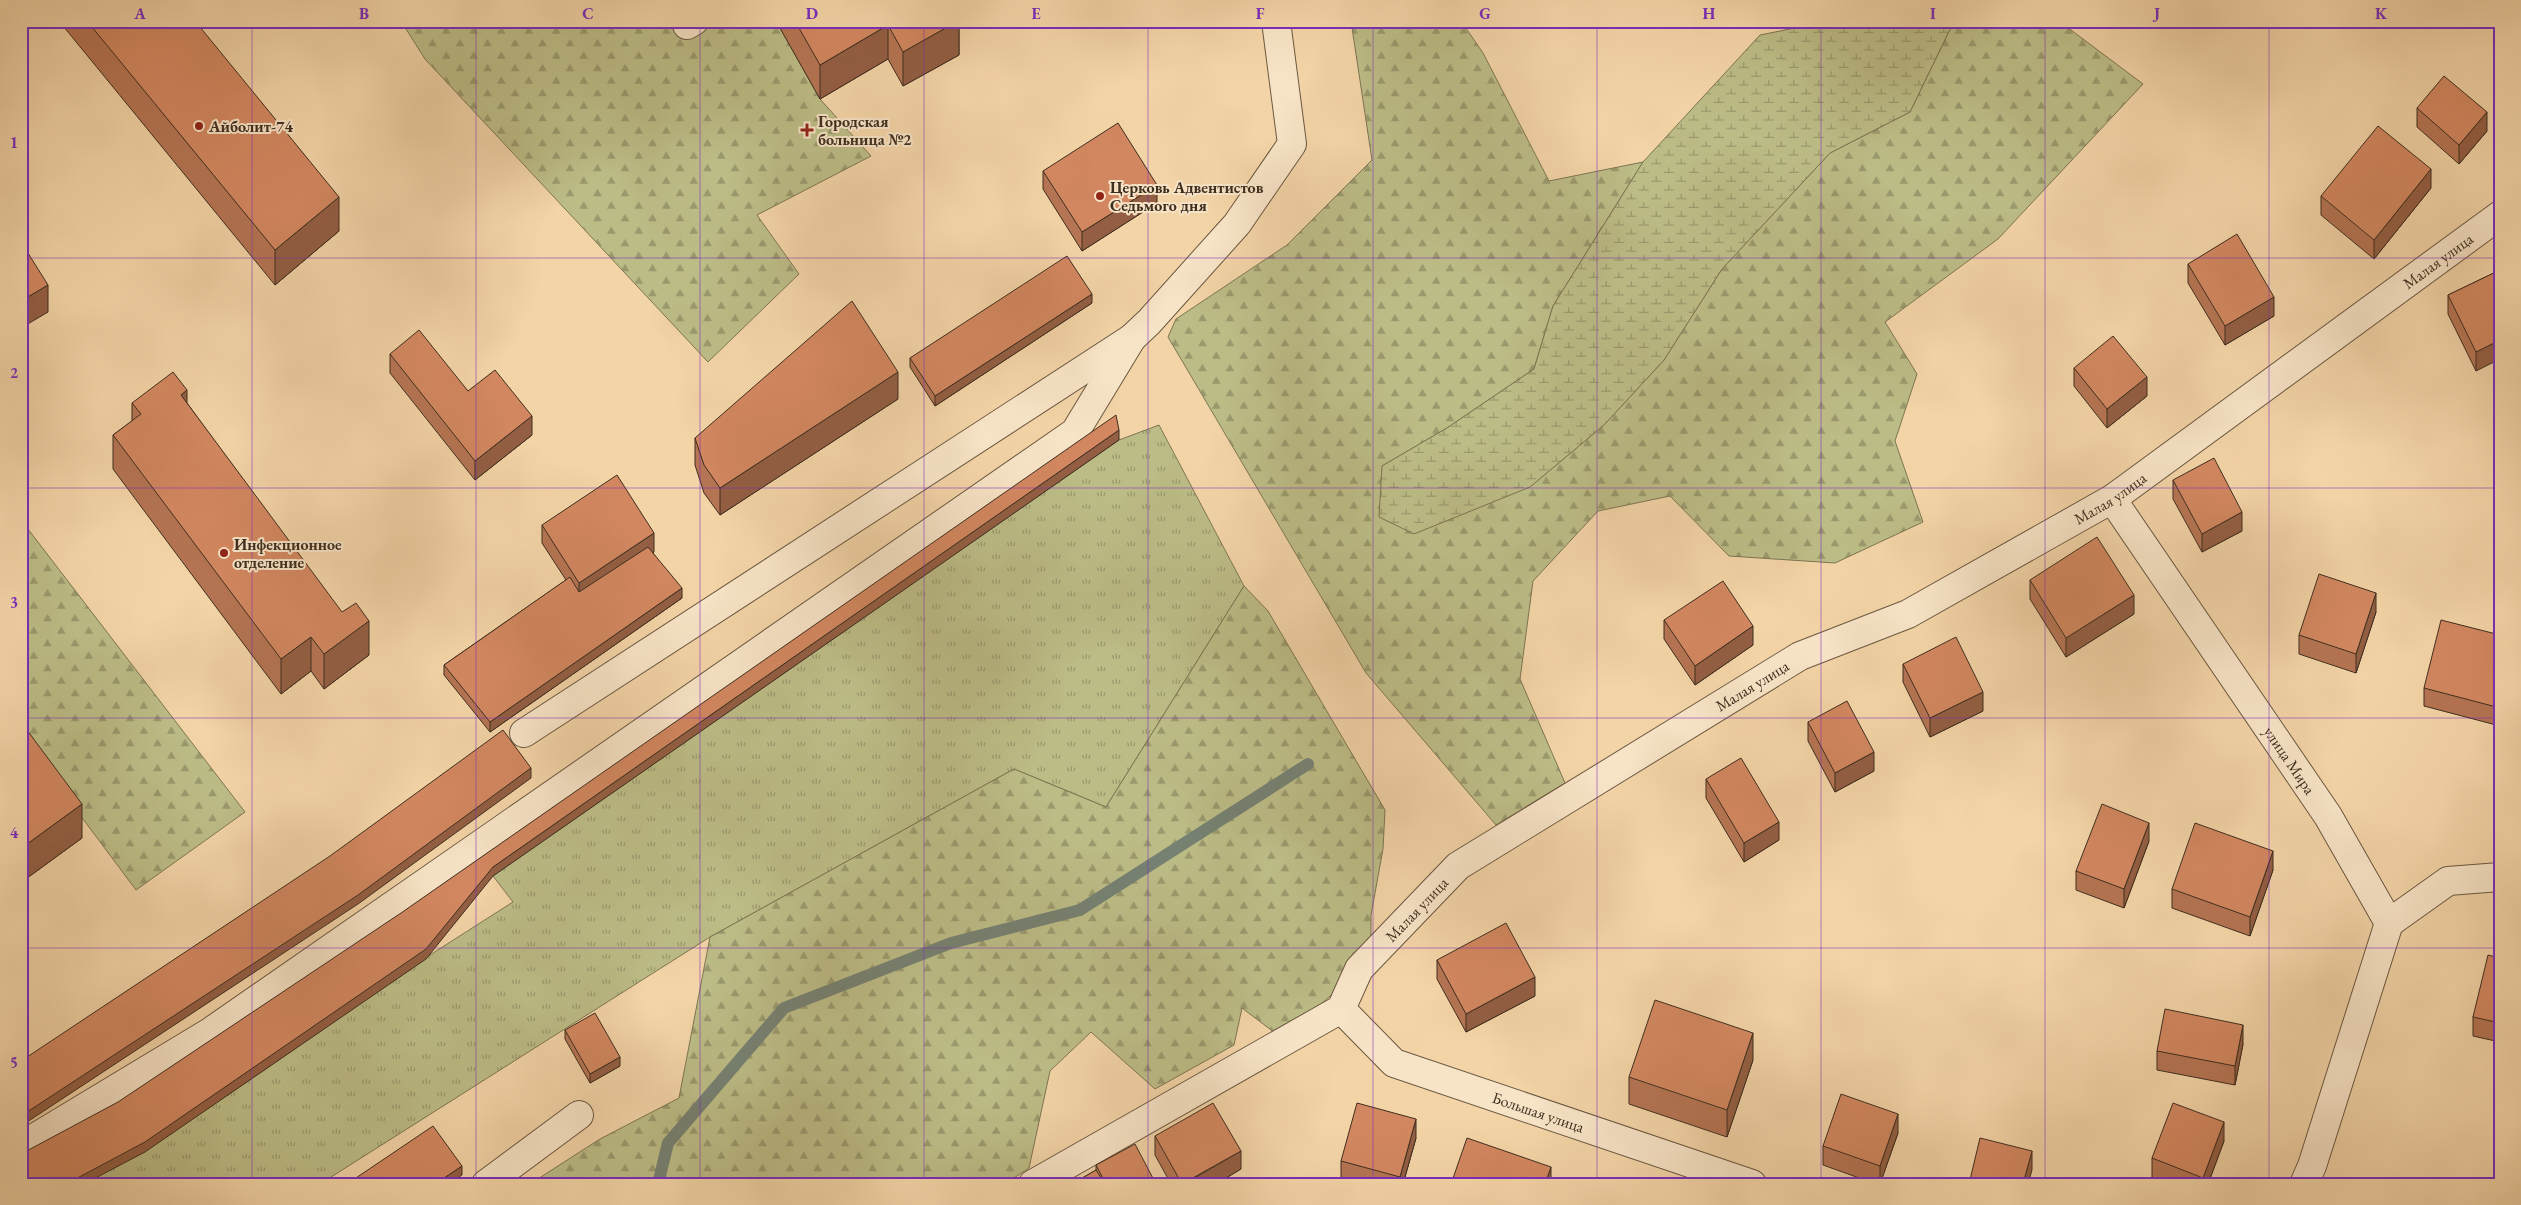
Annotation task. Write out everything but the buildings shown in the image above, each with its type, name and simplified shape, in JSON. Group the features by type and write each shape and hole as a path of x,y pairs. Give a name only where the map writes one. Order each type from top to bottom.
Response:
{"street":[{"path":"524,733 1132,338 1149,322 1237,224 1292,144 1276,21"},
{"name":"Малая улица","path":"1341,1010 1359,969 1458,866 1800,656 1908,614 2112,500 2499,218"},
{"path":"21,1146 210,1032 1075,432 1132,338"},
{"name":"улица Мира","path":"2112,500 2328,816 2389,923"},
{"path":"2304,1184 2389,923 2448,881 2500,876"},
{"path":"1033,1184 1341,1010"},
{"name":"Большая улица","path":"1341,1010 1394,1063 1752,1184"},
{"path":"486,1184 579,1115"}],"green space":[{"path":"401,21 776,21 820,99 871,156 757,215 799,274 708,362 425,59"},
{"path":"1351,21 1461,21 1483,53 1549,181 1643,162 1553,306 1534,369 1447,428 1382,466 1530,487 1604,425 1664,360 1722,269 1830,153 1910,112 1954,21 2065,21 2063,24 2143,84 1998,239 1885,322 1917,374 1895,441 1923,522 1835,563 1729,556 1670,496 1598,511 1533,581 1520,679 1565,783 1496,825 1366,673 1168,337 1176,319 1287,245 1372,160"},
{"path":"1830,21 1954,21 1910,112 1830,153 1722,269 1664,360 1604,425 1530,487 1414,534 1379,517 1382,466 1447,428 1534,369 1553,306 1643,162 1760,35"},
{"path":"1159,425 1244,586 1106,807 1014,769 710,937 320,1184 71,1184 513,902 493,876 1119,440"},
{"path":"21,520 245,812 136,890 21,736"},
{"path":"1244,586 1268,611 1385,810 1383,849 1371,915 1371,939 1341,986 1283,1039 1242,1008 1234,1045 1155,1089 1091,1032 1050,1071 1029,1168 1005,1184 530,1184 600,1139 679,1098 710,937 1014,769 1106,807"}],"waterway":[{"path":"658,1184 668,1143 784,1008 951,943 1080,910 1308,764"}],"place":[{"name":"Айболит-74","path":"199,126"},
{"name":"Городская больница №2","path":"807,130"},
{"name":"Церковь Адвентистов Седьмого дня","path":"1100,196"},
{"name":"Инфекционное отделение","path":"224,553"}]}
